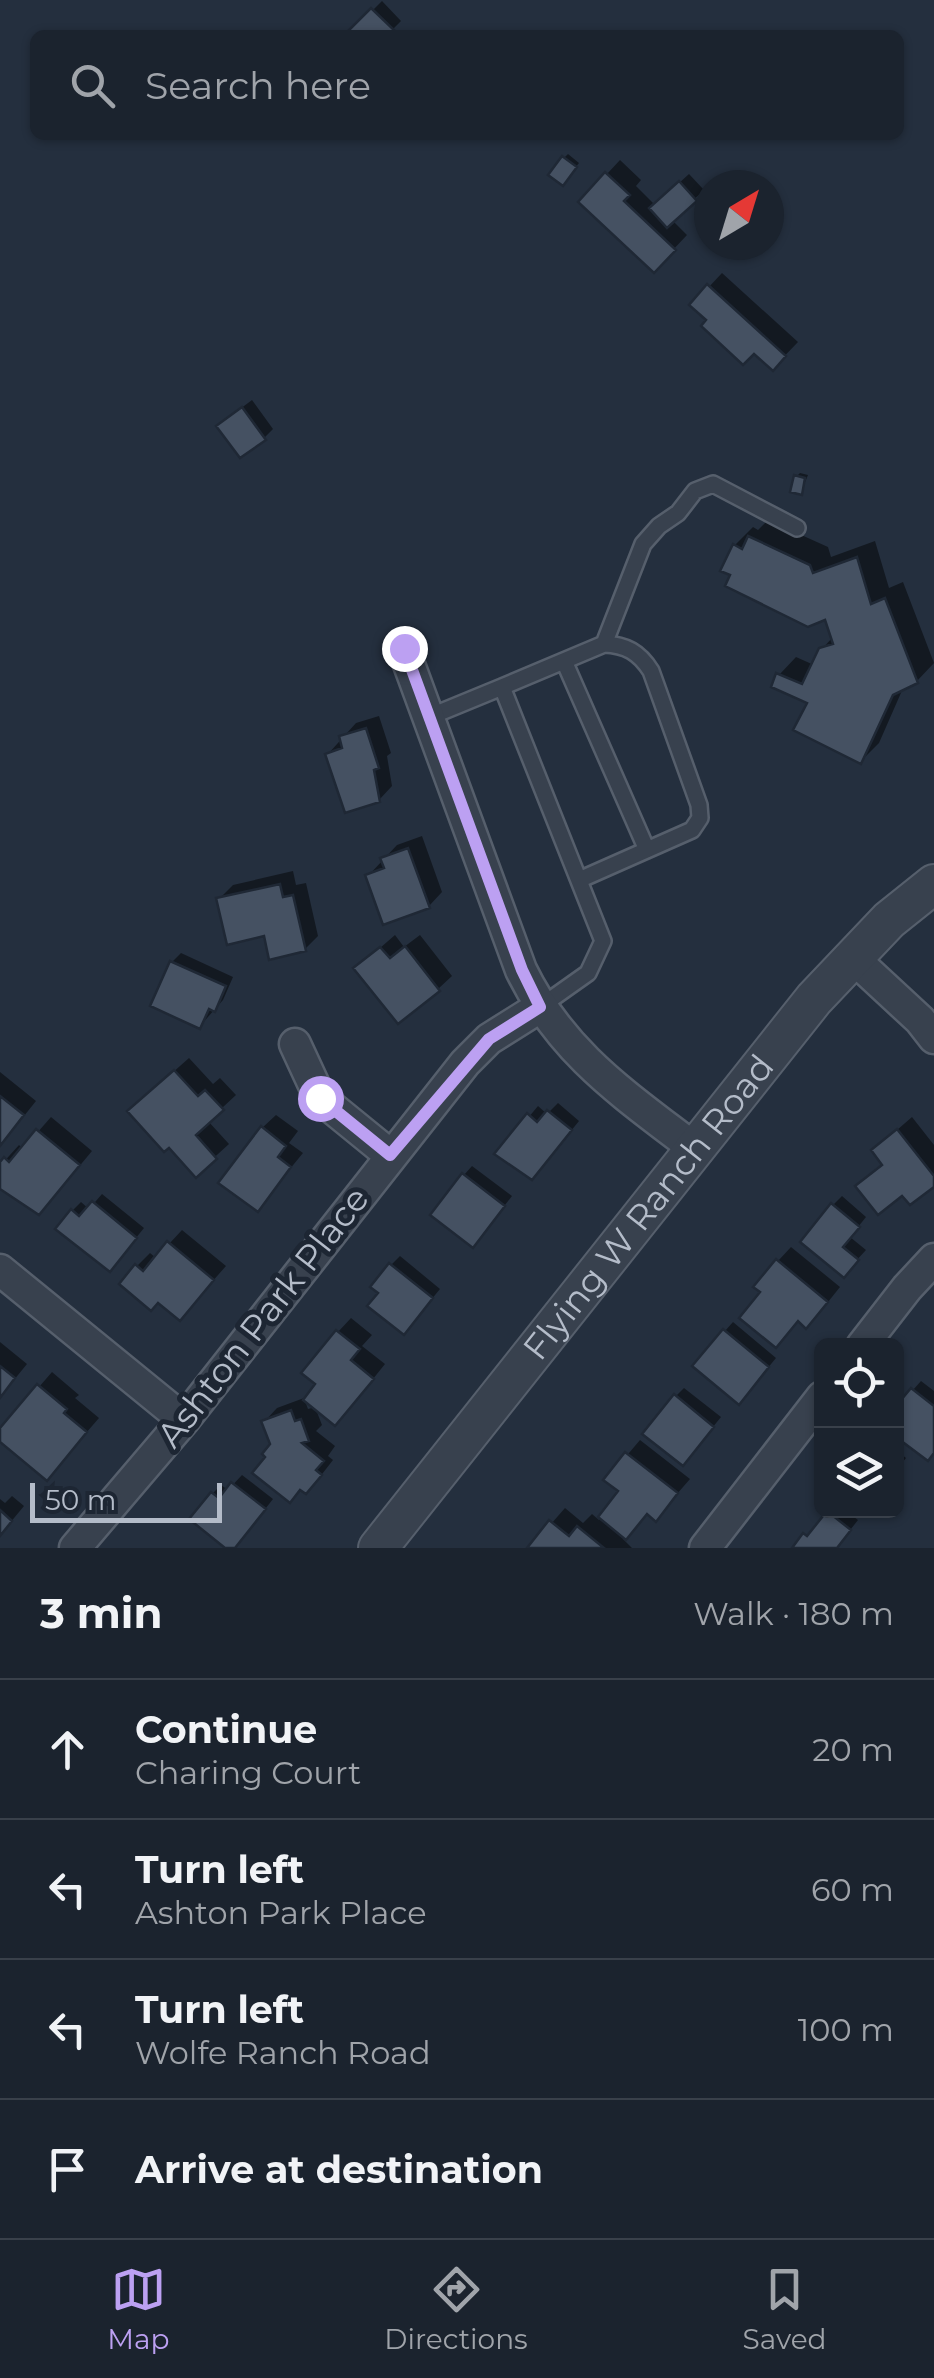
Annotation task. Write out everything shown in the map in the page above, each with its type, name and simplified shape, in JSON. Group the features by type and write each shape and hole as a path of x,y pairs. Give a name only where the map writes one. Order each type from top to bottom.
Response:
{"street":[{"path":"404,648 522,970 540,1007 585,1061 696,1149"},
{"name":"Flying W Ranch Road","path":"378,1548 814,1000 852,956 934,884"},
{"path":"852,956 934,1038"},
{"name":"Ashton Park Place","path":"75,1548 184,1420 390,1155 489,1039 540,1007"},
{"path":"294,1044 320,1098 390,1155"},
{"path":"868,1338 934,1259"},
{"path":"0,1270 184,1420"},
{"path":"705,1548 814,1408"}],"lane":[{"path":"604,644 643,544 678,513 695,491 713,484 797,528"},
{"path":"428,717 604,644 622,645 642,657 651,671 699,805 700,818 692,830 579,880"},
{"path":"564,661 647,850"},
{"path":"502,687 604,941 588,973 540,1007"}],"building":[{"path":"371,8 394,30 349,30"},
{"path":"562,156 577,167 563,186 548,175"},
{"path":"605,172 630,195 624,201 676,250 654,273 578,202"},
{"path":"679,181 694,198 694,204 667,228 649,208"},
{"path":"707,284 786,356 773,371 754,354 743,365 701,326 706,320 689,305"},
{"path":"242,407 266,440 240,458 216,426"},
{"path":"794,475 805,478 802,495 790,492"},
{"path":"748,536 810,565 813,573 857,557 871,604 885,598 918,683 893,695 861,764 793,730 807,703 771,687 776,673 802,684 819,648 833,644 825,620 808,627 725,586 730,575 720,571 733,544 742,549"},
{"path":"366,728 379,768 374,770 380,802 345,813 325,754 342,748 339,736"},
{"path":"408,848 430,908 383,925 365,875 384,868 380,858"},
{"path":"280,884 283,897 293,895 306,951 269,960 264,936 227,945 216,898"},
{"path":"405,946 440,991 398,1024 353,968 380,947 390,958"},
{"path":"170,961 226,986 215,1012 209,1009 200,1029 150,1006"},
{"path":"174,1070 198,1096 205,1090 224,1110 196,1135 217,1159 196,1178 169,1148 164,1152 127,1111"},
{"path":"0,1096 24,1115 0,1146"},
{"path":"547,1110 572,1130 532,1180 494,1154 527,1113 537,1122"},
{"path":"261,1126 286,1146 278,1157 291,1167 258,1212 218,1183"},
{"path":"36,1129 80,1165 39,1215 0,1189 0,1162 4,1157 9,1162"},
{"path":"897,1129 934,1176 934,1187 910,1205 902,1196 878,1215 855,1186 882,1165 871,1150"},
{"path":"462,1173 505,1206 473,1248 430,1215"},
{"path":"92,1201 137,1238 110,1272 55,1229 71,1209 79,1216"},
{"path":"831,1203 860,1227 843,1247 859,1260 844,1278 800,1242"},
{"path":"167,1241 214,1280 180,1321 158,1303 151,1311 119,1284 135,1264 143,1271"},
{"path":"776,1259 828,1302 806,1329 798,1321 776,1348 739,1318 760,1292 753,1287"},
{"path":"389,1263 433,1298 404,1335 367,1306 378,1293 370,1287"},
{"path":"723,1329 769,1367 739,1405 692,1366"},
{"path":"336,1330 360,1349 351,1360 374,1379 335,1426 303,1400 315,1384 301,1373"},
{"path":"0,1366 15,1378 0,1398"},
{"path":"37,1384 87,1432 47,1481 0,1442 0,1428"},
{"path":"911,1388 934,1406 934,1453 928,1461 904,1443 904,1396"},
{"path":"674,1394 714,1427 683,1466 642,1434"},
{"path":"291,1410 295,1421 301,1419 309,1441 302,1443 324,1461 316,1470 322,1475 306,1494 300,1490 290,1503 252,1473 270,1444 261,1421"},
{"path":"625,1452 678,1493 656,1522 647,1514 626,1540 598,1517 618,1491 603,1480"},
{"path":"231,1482 266,1509 235,1548 225,1548 189,1519 211,1492 219,1498"},
{"path":"0,1510 12,1521 0,1536"},
{"path":"821,1518 836,1518 851,1530 837,1548 792,1548 803,1533 807,1536"},
{"path":"549,1520 569,1536 577,1526 604,1548 527,1548"}],"route":[{"path":"320,1098 390,1155 489,1039 540,1007 522,970 404,648"}]}
